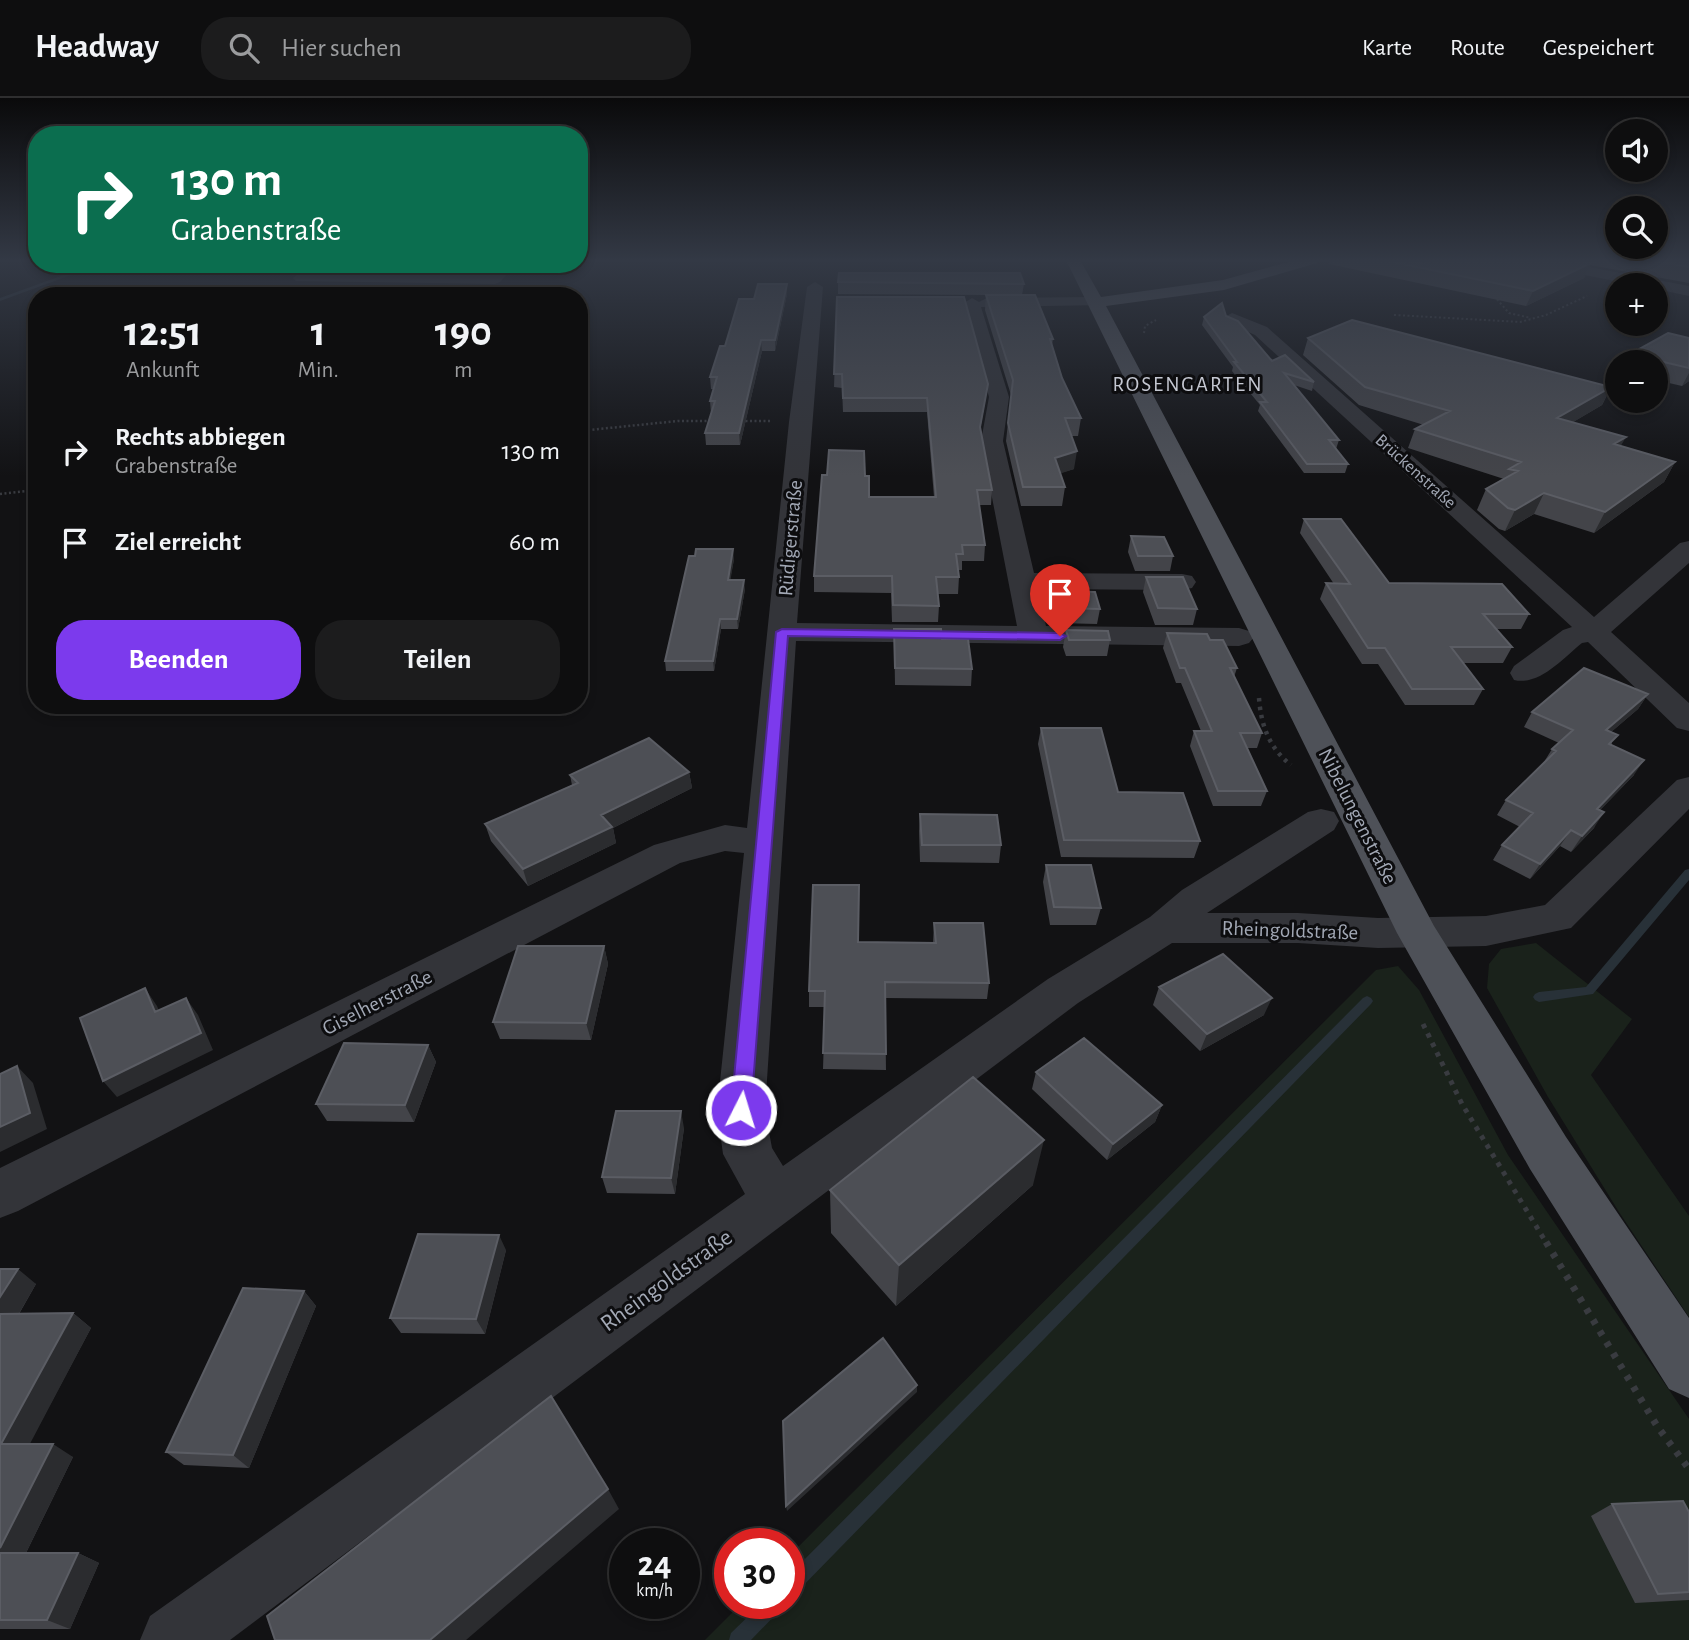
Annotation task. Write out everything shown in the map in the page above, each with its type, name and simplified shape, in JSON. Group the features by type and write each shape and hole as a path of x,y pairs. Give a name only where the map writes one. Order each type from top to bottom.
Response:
{"main road":[{"name":"Nibelungenstraße","path":"1112,332 1417,933 1548,1153 1683,1361"}],"street":[{"name":"Rüdigerstraße","path":"776,1200 748,1154 741,1110 800,422 814,332"},
{"path":"976,332 999,397 992,441 1034,636"},
{"name":"Brückenstraße","path":"1262,332 1689,721"},
{"path":"1525,673 1573,636 1594,632 1689,549"},
{"path":"1022,581 1182,582"},
{"path":"782,632 1239,637"},
{"name":"Rheingoldstraße","path":"1164,928 1298,928 1364,933 1417,933 1486,931 1557,918 1689,788"},
{"name":"Rheingoldstraße","path":"174,1640 1063,991 1164,928 1196,900 1321,821"},
{"name":"Giselherstraße","path":"0,1194 667,854 725,838 762,842"}],"path":[{"path":"588,430 678,421 725,421"},
{"path":"737,421 800,422"},
{"path":"0,494 28,491"},
{"path":"1419,1017 1462,1104 1657,1426 1689,1469"}],"shaded area":[{"path":"1536,943 1632,1019 1591,1075 1689,1216 1689,1317 1619,1212 1548,1097 1487,988 1489,964 1501,949"},
{"path":"1398,966 1419,990 1508,1155 1689,1419 1689,1640 705,1640 726,1619 805,1619 805,1540 1376,970"}],"building":[{"path":"729,332 777,332 775,340 761,340 739,433 705,433 715,401 710,401 717,377 710,377 720,346 725,346"},
{"path":"836,332 974,332 988,384 980,427 992,490 977,490 985,545 962,545 963,554 956,554 959,577 936,577 939,606 893,605 892,576 814,576 822,475 827,475 829,450 864,451 865,476 869,476 869,497 936,497 927,398 843,398 842,374 834,374"},
{"path":"998,332 1050,332 1062,378 1081,418 1065,418 1077,451 1055,458 1065,487 1023,487 1008,423 1013,380"},
{"path":"1215,332 1247,332 1272,361 1285,355 1314,382 1284,373 1339,440 1329,440 1348,464 1307,464 1260,402 1267,402 1234,362 1237,362"},
{"path":"1323,332 1398,332 1605,385 1605,390 1557,418 1626,437 1614,444 1675,462 1605,512 1544,493 1515,510 1508,508 1486,489 1518,471 1509,469 1521,462 1415,429 1450,411 1365,387 1308,338"},
{"path":"1668,333 1689,338 1689,368 1668,363 1668,350 1637,350 1663,336 1668,336"},
{"path":"1304,519 1341,519 1389,583 1502,584 1529,614 1483,614 1512,647 1451,647 1483,689 1412,689 1385,648 1368,648 1326,583 1350,584"},
{"path":"1131,536 1164,537 1173,556 1138,556"},
{"path":"696,549 733,549 728,580 744,580 737,619 720,619 713,661 665,661 689,556 695,556"},
{"path":"1146,577 1183,577 1197,609 1158,608"},
{"path":"1056,591 1095,592 1100,609 1060,608"},
{"path":"894,629 941,629 942,639 968,639 972,669 895,668"},
{"path":"1066,630 1108,631 1110,640 1069,640"},
{"path":"1167,633 1207,634 1210,640 1223,640 1237,668 1230,668 1262,733 1240,733 1267,791 1218,791 1194,731 1212,731 1185,668 1180,668"},
{"path":"1584,668 1648,694 1606,730 1618,735 1609,744 1644,760 1597,809 1604,812 1582,836 1571,830 1540,864 1502,845 1533,813 1506,800 1556,751 1552,749 1573,730 1532,712"},
{"path":"1041,728 1101,728 1118,792 1183,793 1200,841 1064,840"},
{"path":"649,738 689,772 601,815 612,827 523,869 485,824 578,783 570,775"},
{"path":"920,814 997,815 1001,845 922,845"},
{"path":"1046,865 1091,865 1101,908 1054,907"},
{"path":"813,885 859,885 858,942 936,943 934,923 983,923 989,983 885,982 886,1054 823,1053 825,991 809,991"},
{"path":"518,946 604,946 586,1023 493,1022"},
{"path":"1223,954 1272,998 1207,1034 1159,987"},
{"path":"145,988 155,1012 186,998 201,1033 103,1081 80,1018"},
{"path":"1084,1038 1162,1105 1113,1144 1036,1072"},
{"path":"344,1043 428,1045 405,1105 316,1104"},
{"path":"17,1066 30,1113 0,1127 0,1074"},
{"path":"973,1077 1044,1140 899,1265 830,1190"},
{"path":"616,1111 681,1111 671,1178 602,1177"},
{"path":"418,1234 499,1235 476,1319 390,1318"},
{"path":"0,1269 18,1269 0,1297"},
{"path":"243,1288 304,1291 233,1455 166,1452"},
{"path":"73,1313 1,1444 53,1444 0,1548 0,1314"},
{"path":"883,1338 917,1385 786,1506 783,1421"},
{"path":"551,1396 608,1489 430,1640 275,1640 267,1616"},
{"path":"1683,1501 1689,1512 1689,1592 1658,1594 1612,1504"},
{"path":"0,1553 78,1553 47,1620 0,1620"}],"waterway":[{"path":"1539,997 1589,991 1689,873"},
{"path":"805,1572 1367,1001"},
{"path":"738,1640 759,1619"}],"district":[{"name":"ROSENGARTEN","path":"1188,384"}],"route":[{"path":"741,1110 782,632 1060,636"}]}
